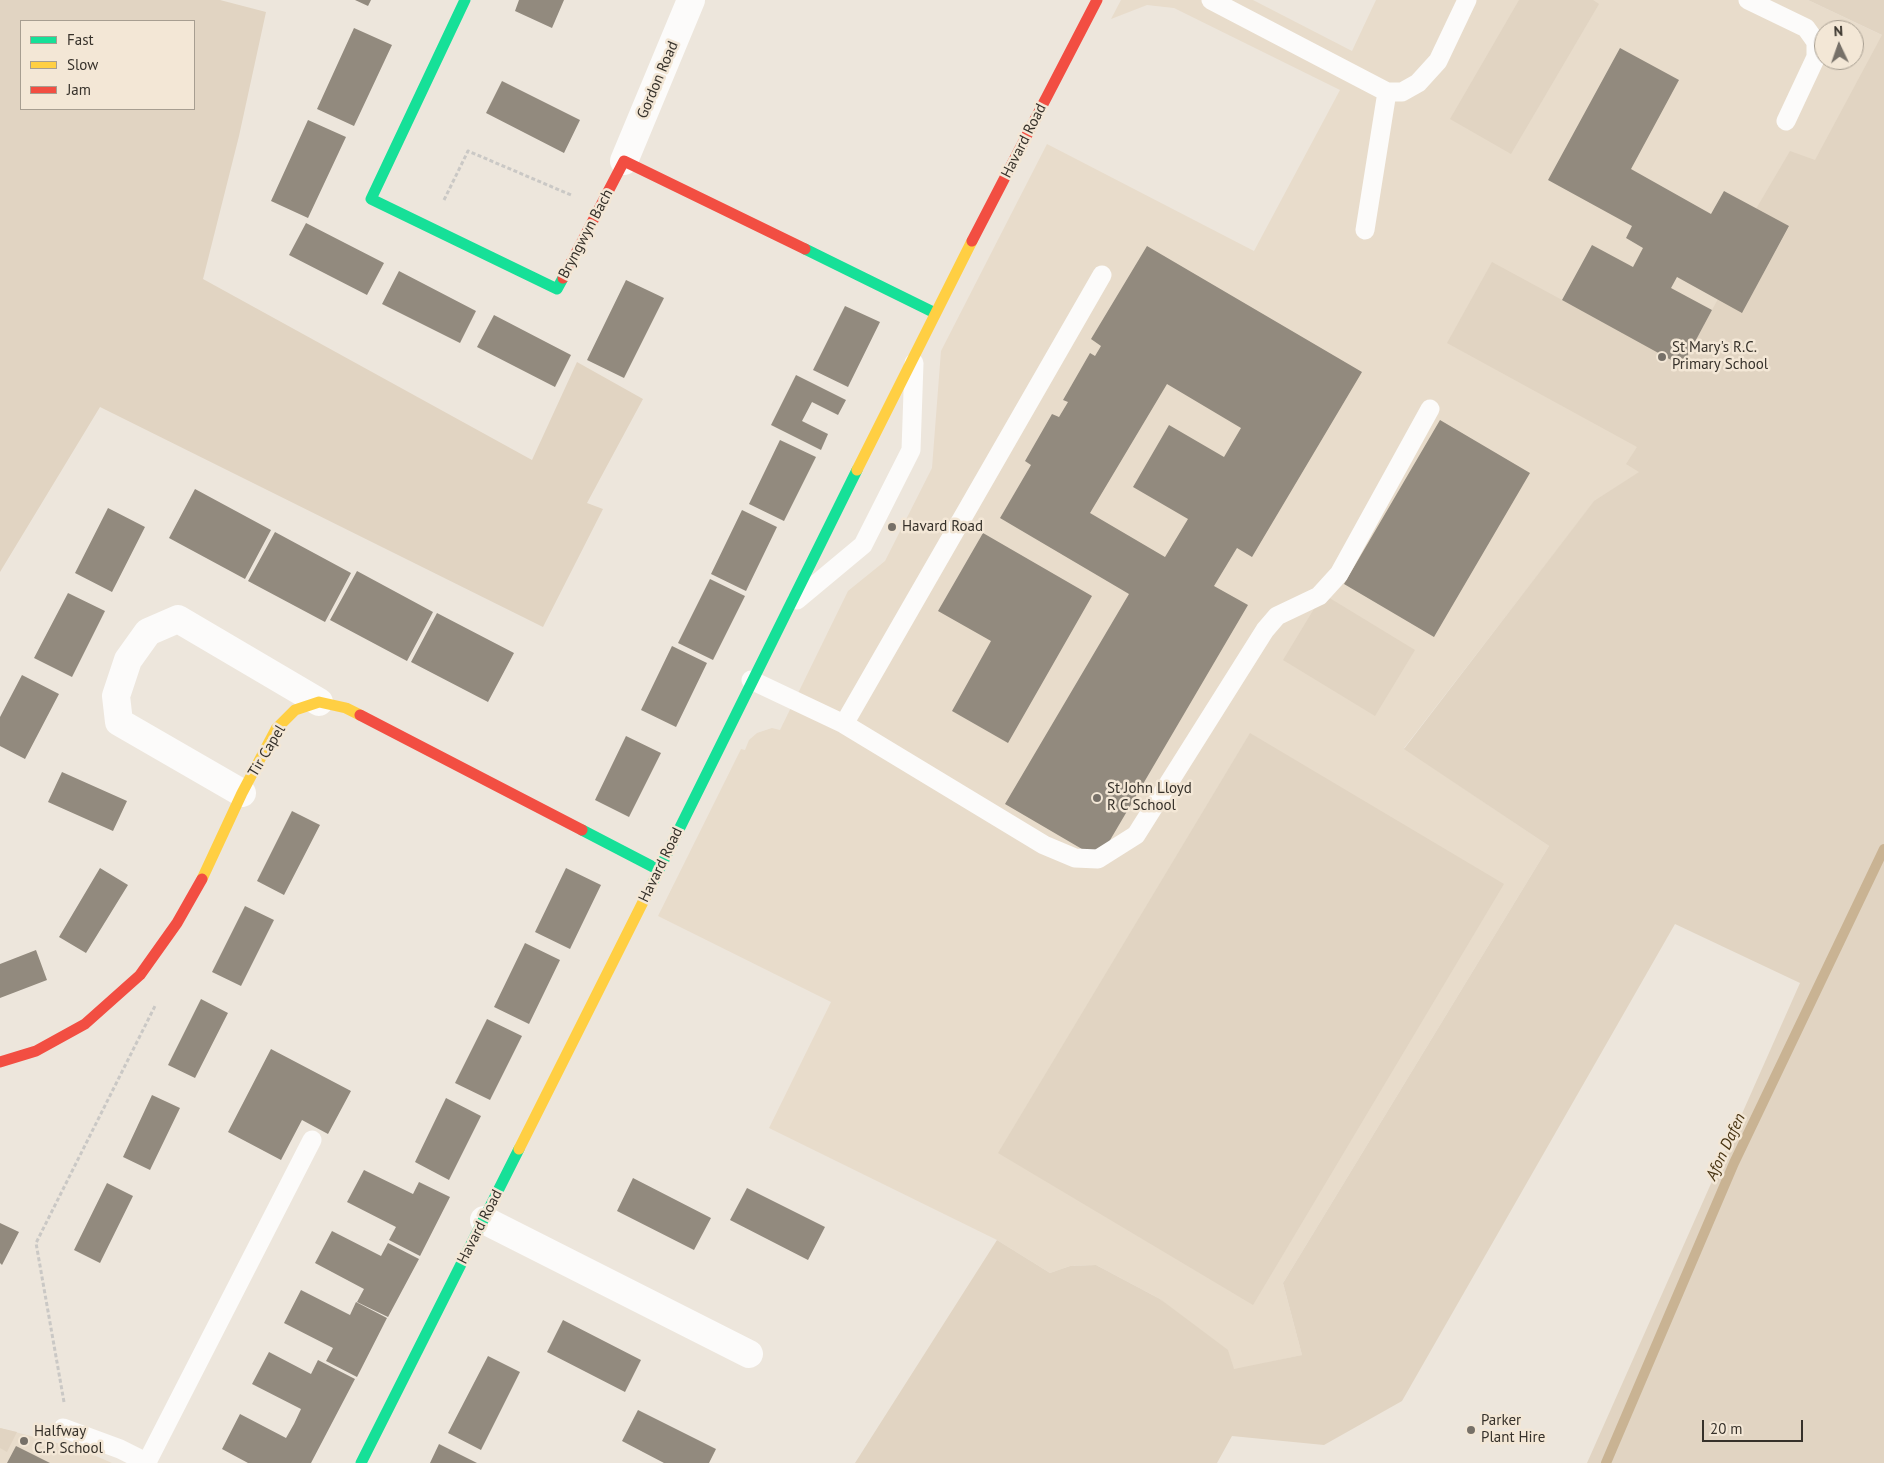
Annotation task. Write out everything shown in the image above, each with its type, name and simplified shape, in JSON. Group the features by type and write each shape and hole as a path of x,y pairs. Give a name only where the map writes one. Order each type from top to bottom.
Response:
{"street":[{"name":"Bryngwyn Bach","path":"465,0 371,199 557,289 624,161"},
{"name":"Gordon Road","path":"624,161 692,0"},
{"name":"Havard Road","path":"362,1463 659,870 751,680 934,313 1097,0"},
{"path":"624,161 934,313"},
{"path":"242,793 119,722 116,696 128,660 148,632 178,619 319,702 346,708 659,870"},
{"name":"Tir Capel","path":"0,1062 36,1051 85,1024 140,975 177,924 195,893 242,793 276,729 295,710 319,702"},
{"path":"484,1220 749,1354"}],"lane":[{"path":"1211,0 1387,92 1402,92 1418,83 1438,62 1467,0"},
{"path":"1748,0 1806,28 1816,42 1816,57 1786,121"},
{"path":"1365,230 1387,92"},
{"path":"844,724 1102,275"},
{"path":"787,609 863,545 907,459 911,450 914,354"},
{"path":"751,680 844,724 1044,845 1075,858 1098,860 1136,835 1264,630 1277,616 1318,596 1339,574 1430,409"},
{"path":"64,1420 147,1463 312,1140"}],"path":[{"path":"431,228 468,151 600,208"},
{"path":"64,1420 36,1243 157,1002"}],"shaded area":[{"path":"0,0 220,0 266,12 239,136 203,279 532,460 577,362 643,399 587,503 603,509 543,627 100,407 0,572"},
{"name":"St John Lloyd R C School","path":"1121,0 1253,0 1352,51 1376,0 1808,0 1850,20 1814,20 1814,70 1864,70 1864,27 1884,36 1884,559 1640,472 1594,502 1404,748 1549,846 1283,1283 1302,1355 1234,1370 1160,1299 1096,1265 1070,1266 1050,1273 997,1240 769,1128 831,1002 658,916 741,749 745,750 749,740 757,733 772,728 780,730 848,591 885,561 932,468 941,351 1047,144 1254,251 1340,90 1174,8 1147,5 1111,19"},
{"path":"1519,0 1593,0 1599,4 1511,154 1450,119"},
{"path":"1808,0 1884,0 1884,1463 1587,1463 1800,983 1675,924 1402,1401 1324,1445 1232,1436 1217,1463 855,1463 997,1240 1050,1273 1070,1266 1096,1265 1160,1299 1228,1350 1234,1369 1302,1355 1283,1283 1549,846 1404,749 1594,501 1639,472 1626,464 1637,447 1447,343 1492,262 1682,365 1718,299 1742,312 1789,227 1756,209 1790,151 1815,160 1882,35 1864,26 1864,20 1850,20"},
{"path":"1323,594 1415,650 1375,716 1283,660"},
{"path":"1250,733 1504,884 1253,1305 998,1153"},
{"name":"Halfway C.P. School","path":"0,1428 80,1449 112,1463 0,1463"},
{"path":"0,1428 17,1432 7,1452 0,1448"}],"building":[{"path":"355,0 371,0 368,6"},
{"path":"519,0 564,0 552,28 515,11"},
{"path":"354,28 392,45 354,126 317,109"},
{"path":"1620,48 1679,80 1631,169 1711,214 1724,191 1789,226 1742,313 1677,277 1671,288 1712,310 1682,366 1562,300 1592,245 1633,267 1643,248 1626,238 1632,226 1548,180"},
{"path":"502,81 580,120 564,153 486,113"},
{"path":"308,120 346,137 308,218 271,201"},
{"path":"306,223 384,263 367,295 289,255"},
{"path":"1147,246 1362,372 1252,557 1237,548 1214,586 1248,605 1099,859 1005,804 1129,594 1000,518 1031,465 1025,461 1052,414 1059,417 1068,402 1063,400 1090,353 1095,356 1101,346 1091,339","holes":["1167,384 1241,428 1224,457 1169,425 1133,487 1188,519 1165,557 1090,513"]},
{"path":"399,271 476,311 460,343 382,304"},
{"path":"626,280 664,298 624,378 587,360"},
{"path":"845,306 880,322 848,387 813,370"},
{"path":"494,315 571,355 555,387 477,347"},
{"path":"796,375 846,400 838,415 812,402 802,421 828,434 821,450 771,425"},
{"path":"1440,420 1530,473 1434,637 1344,584"},
{"path":"780,440 816,457 784,521 749,504"},
{"path":"195,489 271,530 245,579 169,538"},
{"path":"108,508 145,527 112,592 75,573"},
{"path":"742,510 777,527 746,591 711,574"},
{"path":"275,532 351,573 325,622 248,581"},
{"path":"983,533 1092,596 1008,743 952,711 991,641 938,611"},
{"path":"357,571 433,612 407,661 330,620"},
{"path":"710,579 745,596 713,660 678,643"},
{"path":"68,593 105,611 72,677 34,658"},
{"path":"437,613 514,653 488,702 411,662"},
{"path":"672,646 707,663 676,727 641,710"},
{"path":"22,675 59,694 25,759 0,746 0,717"},
{"path":"626,736 661,753 629,817 595,800"},
{"path":"62,772 127,801 113,831 48,802"},
{"path":"292,811 320,825 284,895 257,881"},
{"path":"100,868 128,885 86,953 59,937"},
{"path":"566,868 601,885 570,949 535,932"},
{"path":"245,906 274,920 241,986 212,972"},
{"path":"525,943 560,960 529,1024 494,1007"},
{"path":"36,950 47,980 0,998 0,964"},
{"path":"201,999 228,1013 195,1078 168,1065"},
{"path":"487,1019 522,1036 490,1100 455,1083"},
{"path":"271,1049 351,1091 328,1134 302,1120 281,1160 228,1132"},
{"path":"152,1095 180,1108 150,1170 123,1157"},
{"path":"446,1098 481,1116 449,1180 415,1162"},
{"path":"364,1170 413,1194 419,1182 450,1197 420,1256 389,1240 396,1227 347,1202"},
{"path":"633,1178 711,1218 694,1250 617,1211"},
{"path":"107,1183 133,1196 100,1263 74,1250"},
{"path":"747,1188 825,1227 808,1260 730,1220"},
{"path":"0,1223 19,1232 2,1265 0,1263"},
{"path":"332,1231 381,1256 388,1243 419,1259 388,1317 357,1302 364,1289 315,1263"},
{"path":"301,1290 350,1315 356,1302 387,1318 357,1377 326,1361 333,1348 284,1323"},
{"path":"563,1320 641,1360 625,1392 547,1352"},
{"path":"269,1352 311,1374 318,1360 355,1379 311,1463 248,1463 222,1449 240,1414 286,1438 294,1424 301,1409 252,1384"},
{"path":"488,1356 520,1372 481,1450 448,1433"},
{"path":"638,1410 716,1449 709,1463 664,1463 622,1441"},
{"path":"439,1444 477,1463 430,1463"},
{"path":"16,1446 50,1463 7,1463"}],"waterway":[{"name":"Afon Dafen","path":"1606,1463 1734,1163 1884,849"}],"traffic: fast":[{"path":"465,0 371,199 557,289 563,278"},
{"path":"805,249 935,313"},
{"path":"652,884 857,470"},
{"path":"582,830 659,870"},
{"path":"361,1463 519,1149"}],"traffic: slow":[{"path":"857,470 972,241"},
{"path":"202,879 242,793 276,729 295,710 319,702 346,708 360,715"},
{"path":"519,1149 652,884"}],"traffic: jam":[{"path":"972,241 1097,0"},
{"path":"563,278 624,161 805,249"},
{"path":"360,715 582,830"},
{"path":"0,1062 36,1051 85,1024 140,975 177,923 202,879"}],"place":[{"name":"St Mary's R.C. Primary School","path":"1662,357"},
{"name":"Havard Road","path":"892,527"},
{"name":"St John Lloyd R C School","path":"1097,798"},
{"name":"Parker Plant Hire","path":"1471,1430"},
{"name":"Halfway C.P. School","path":"24,1441"}]}
